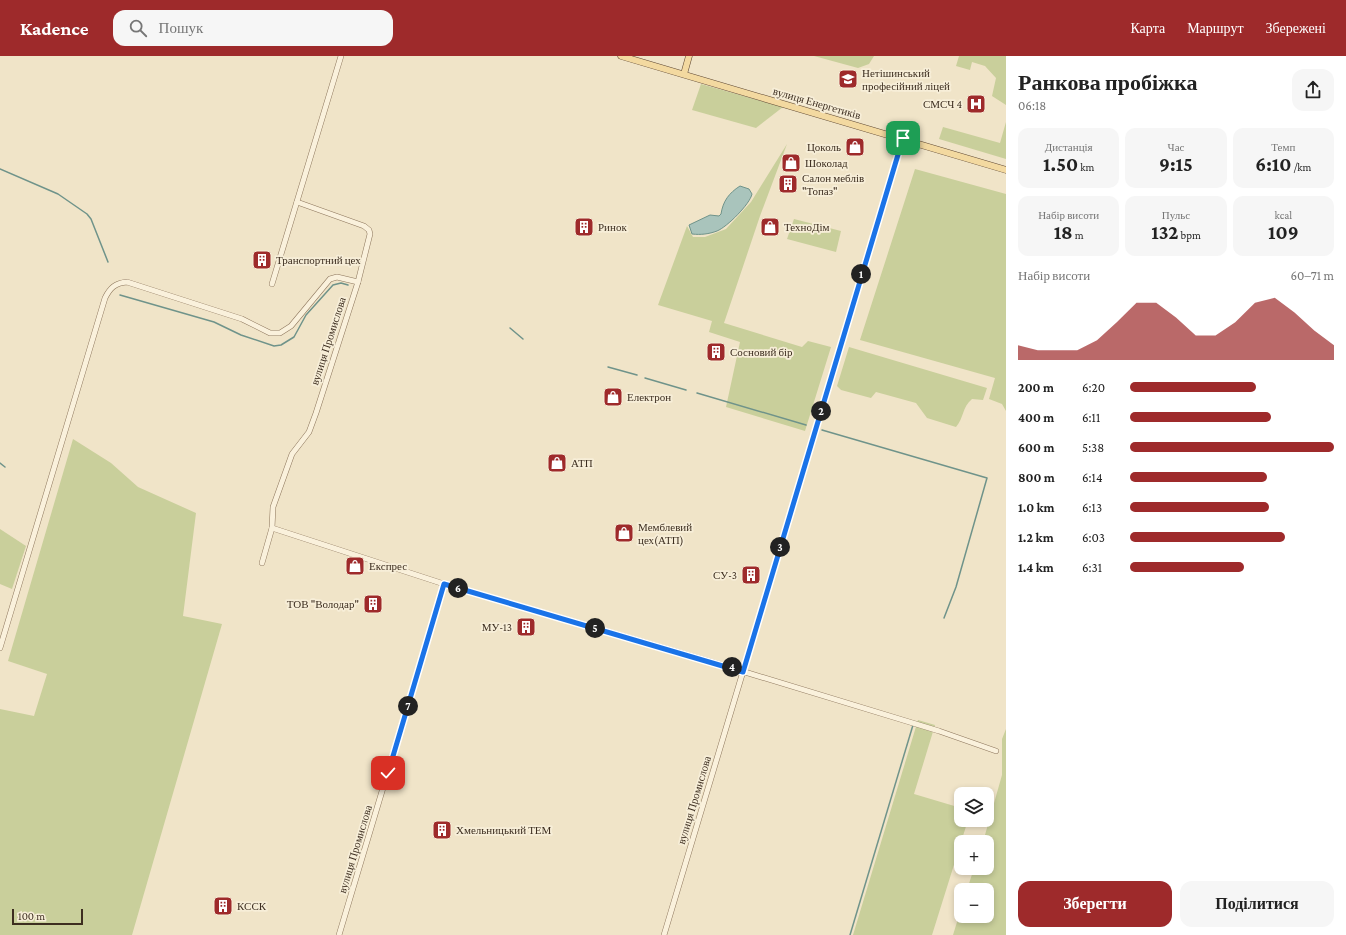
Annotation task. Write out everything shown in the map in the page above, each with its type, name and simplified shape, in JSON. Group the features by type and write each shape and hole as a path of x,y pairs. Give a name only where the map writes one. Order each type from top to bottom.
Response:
{"main road":[{"name":"вулиця Енергетиків","path":"621,56 903,138 1006,170"},
{"path":"684,74 689,56"}],"street":[{"path":"272,284 341,56"},
{"name":"вулиця Промислова","path":"664,935 903,138"},
{"name":"вулиця Промислова","path":"262,563 272,528 273,507 291,456 309,432 358,282 370,236 368,228 296,202"},
{"path":"0,648 105,298 109,290 115,284 127,282 242,319 263,331 275,334 283,332 291,326 330,279 337,277 358,282"},
{"path":"272,528 444,584 940,731 996,751"},
{"name":"вулиця Промислова","path":"339,935 444,584"},
{"path":"0,624 6,626"}],"green space":[{"path":"814,56 874,56 869,64 858,68"},
{"path":"959,56 1006,56 1006,105 992,96 996,78 985,66 972,62 970,70 956,66"},
{"path":"701,84 783,107 756,128 692,110"},
{"path":"1006,122 1006,159 939,139 943,127 1000,143"},
{"path":"787,144 760,216 724,323 802,347 808,341 831,347 805,431 726,407 740,342 709,332 712,321 658,305 687,226 693,237 705,237 726,229 751,202"},
{"path":"915,169 1006,194 1006,411 1002,404 989,399 995,378 860,340"},
{"path":"794,219 841,231 836,252 787,239"},
{"path":"849,347 987,388 983,400 972,399 966,405 959,424 956,427 927,418 916,403 876,392 871,398 841,390 837,386"},
{"path":"73,439 111,463 138,487 196,513 183,616 222,624 132,935 0,935 0,709 34,716 47,674 8,661"},
{"path":"0,529 26,546 12,589 0,584"},
{"path":"918,720 935,725 914,794 954,806 954,827 966,827 963,835 954,835 954,865 932,935 853,935"},
{"path":"1006,729 1006,935 953,935 957,923 994,923 994,883 969,883 972,875 994,875 994,835 985,835 987,827 994,827 994,803 1002,775 1002,739"}],"water":[{"path":"740,186 749,189 752,194 738,215 717,231 705,234 692,234 689,225 710,215 719,216 727,198"}],"waterway":[{"path":"0,169 58,194 87,214 91,219 108,262"},
{"path":"120,295 214,322 241,335 274,346 281,345 294,337 306,315 333,285 341,283 348,285"},
{"path":"510,328 523,339"},
{"path":"608,367 637,375"},
{"path":"645,378 686,390"},
{"path":"697,393 806,425"},
{"path":"822,430 987,478 956,587 944,618"},
{"path":"0,463 5,467"},
{"path":"850,935 913,725"}],"place":[{"name":"Нетішинський професійний ліцей","path":"848,79"},
{"name":"СМСЧ 4","path":"976,104"},
{"name":"Цоколь","path":"855,147"},
{"name":"Шоколад","path":"791,163"},
{"name":"Салон меблів \"Топаз\"","path":"788,184"},
{"name":"Ринок","path":"584,227"},
{"name":"ТехноДім","path":"770,227"},
{"name":"Транспортний цех","path":"262,260"},
{"name":"Сосновий бір","path":"716,352"},
{"name":"Електрон","path":"613,397"},
{"name":"АТП","path":"557,463"},
{"name":"Мемблевий цех(АТП)","path":"624,533"},
{"name":"Експрес","path":"355,566"},
{"name":"СУ-3","path":"751,575"},
{"name":"ТОВ \"Володар\"","path":"373,604"},
{"name":"МУ-13","path":"526,627"},
{"name":"Хмельницький ТЕМ","path":"442,830"},
{"name":"КССК","path":"223,906"}],"route":[{"path":"388,773 444,584 735,668 743,672 828,390 860,276 903,138"}]}
